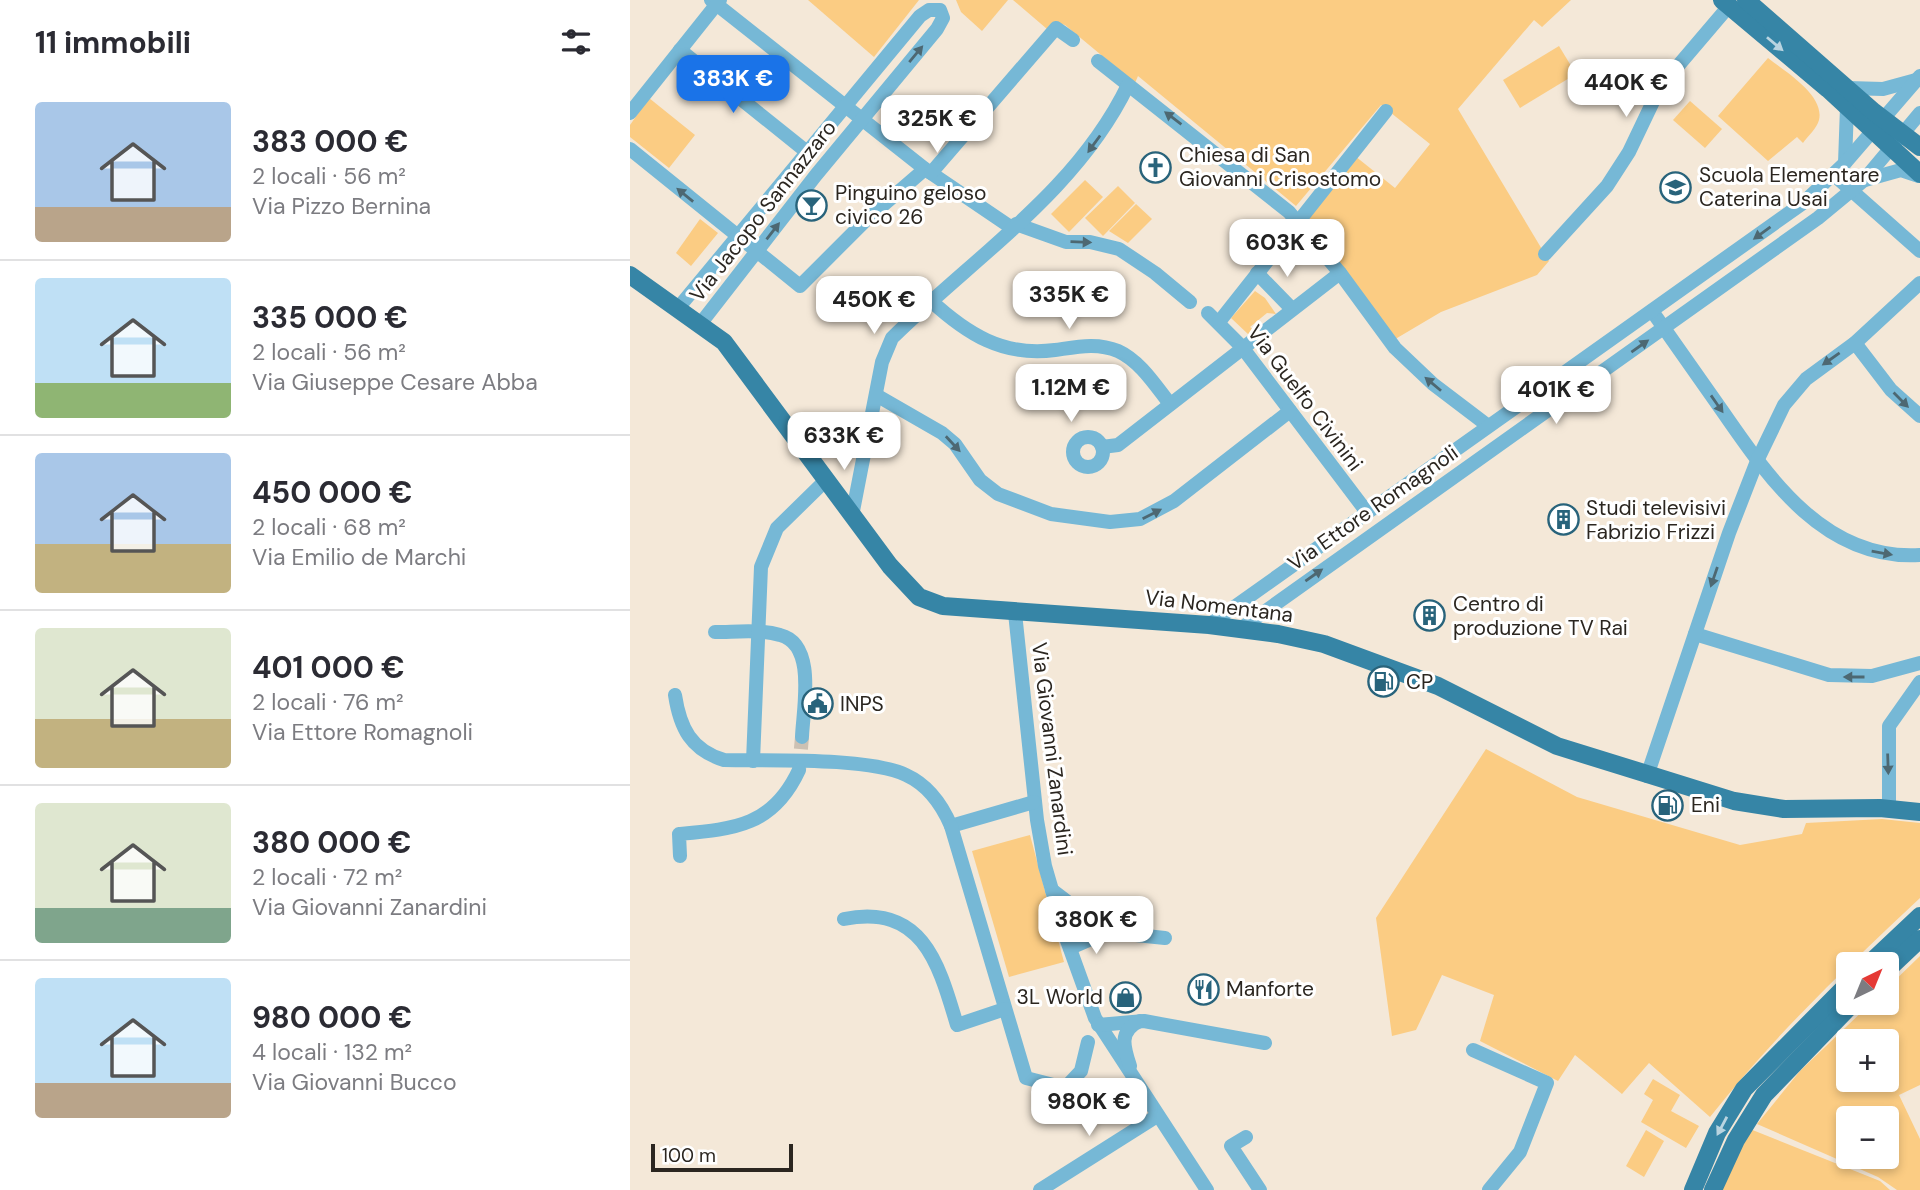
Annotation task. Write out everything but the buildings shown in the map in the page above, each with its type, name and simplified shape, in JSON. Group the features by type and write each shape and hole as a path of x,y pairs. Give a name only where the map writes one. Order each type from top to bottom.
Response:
{"main road":[{"path":"1746,0 1848,88 1878,125"},
{"path":"1726,3 1847,107 1878,125 1898,142 1918,169"},
{"path":"1898,142 1920,147"},
{"name":"Via Nomentana","path":"630,275 701,323 727,347 900,578 923,600 959,609 1245,625 1364,657 1446,690 1541,740 1647,776 1759,806 1817,811 1889,809 1920,812"},
{"path":"1882,952 1920,916"},
{"path":"1899,959 1920,939"},
{"path":"1693,1190 1713,1142 1735,1102 1793,1036 1836,995"},
{"path":"1713,1190 1736,1140 1768,1090 1841,1015"}],"street":[{"path":"630,113 716,2 928,171 1014,226 1066,242 1090,242 1119,250 1155,273 1191,302"},
{"path":"1545,254 1607,186 1629,152 1664,82 1726,3"},
{"name":"Via Jacopo Sannazzaro","path":"679,307 920,16 929,10 940,10 943,18 937,29 701,323"},
{"path":"630,149 800,286 867,219 928,171 1055,29 1073,40"},
{"path":"680,50 807,152"},
{"path":"1098,61 1232,165 1299,223 1401,355 1488,425"},
{"path":"1848,88 1882,89 1919,78"},
{"name":"Via Ettore Romagnoli","path":"1209,625 1803,203 1834,175 1919,78"},
{"path":"852,516 888,347 930,300 1063,181 1106,126 1128,85"},
{"path":"1845,163 1847,107"},
{"path":"1292,309 1257,273 1386,111"},
{"name":"Via Ettore Romagnoli","path":"1245,625 1729,282 1851,192 1898,142 1920,113"},
{"path":"1864,180 1918,169"},
{"path":"1834,175 1920,251"},
{"path":"1717,265 1729,282"},
{"name":"Via Guelfo Civinini","path":"1257,273 1213,317 1242,347 1366,511"},
{"path":"1102,447 1118,445 1340,273"},
{"path":"1647,776 1757,461 1793,392 1817,369 1855,342 1920,283"},
{"path":"930,300 968,332 1007,348 1049,351 1097,346 1116,351 1141,369 1170,404"},
{"path":"1652,311 1757,461 1798,506 1837,536 1873,552 1920,555"},
{"path":"1855,342 1891,390 1920,416"},
{"path":"1583,358 1597,376"},
{"path":"1534,392 1555,406"},
{"path":"876,395 942,433 955,444 980,480 998,494 1051,514 1110,522 1140,519 1174,501 1290,411"},
{"path":"1458,447 1470,465"},
{"path":"753,761 760,633 760,575 768,545 788,516 826,480"},
{"path":"1239,602 1245,625"},
{"name":"Via Giovanni Zanardini","path":"1015,612 1034,802 1052,890 1070,948 1098,1025 1207,1190"},
{"path":"715,632 760,633 789,638 803,656 805,665 802,737"},
{"path":"1695,634 1829,676 1872,676 1920,663"},
{"path":"1889,809 1889,726 1920,682"},
{"path":"675,695 682,728 701,751 724,760 885,768 921,785 936,800 951,826 1026,1078 1065,1088 1081,1071 1088,1042"},
{"path":"680,856 679,834 726,830 757,819 774,807 799,770"},
{"path":"951,826 1034,802"},
{"path":"1052,890 1107,932"},
{"path":"844,919 872,915 898,922 922,940 941,970 957,1025 1005,1009"},
{"path":"1070,948 1107,932 1165,938"},
{"path":"1098,1025 1141,1021 1265,1043"},
{"path":"1137,1087 1124,1040 1129,1028 1141,1021"},
{"path":"1793,1036 1780,1057 1786,1063 1795,1060"},
{"path":"1473,1050 1547,1083 1520,1152 1489,1190"},
{"path":"1735,1102 1773,1065 1778,1071 1768,1090"},
{"path":"1040,1190 1157,1116"},
{"path":"1246,1137 1231,1146 1260,1190"}],"shaded area":[{"path":"808,0 919,0 874,57"},
{"path":"956,0 1008,0 982,31 961,12"},
{"path":"1013,0 1571,0 1542,27 1534,20 1458,109 1549,261 1537,275 1441,312 1392,341 1306,223 1355,156 1395,188 1430,144 1381,105 1296,206 1138,76 1135,83 1065,25 1053,22 1047,29"},
{"path":"1559,46 1576,74 1520,108 1503,80"},
{"path":"1768,58 1810,93 1819,111 1819,120 1803,143 1797,137 1768,161 1718,116"},
{"path":"649,98 695,135 669,168 630,137 630,125"},
{"path":"1690,101 1722,129 1705,148 1673,120"},
{"path":"1085,180 1103,197 1069,232 1051,214"},
{"path":"1118,186 1135,203 1103,236 1085,218"},
{"path":"1136,204 1152,219 1128,243 1109,231"},
{"path":"700,219 718,233 691,266 676,253"},
{"path":"1255,291 1265,298 1276,314 1267,313 1250,327 1254,330 1249,335 1231,318"},
{"path":"1486,749 1577,797 1740,845 1802,834 1806,823 1882,819 1920,823 1920,898 1864,952 1836,952 1836,979 1785,1031 1710,1117 1649,1063 1622,1094 1575,1055 1558,1081 1480,1041 1494,995 1442,975 1416,1030 1392,1036 1376,918"},
{"path":"1030,835 1064,962 1009,977 972,851"},
{"path":"1920,956 1920,1085 1899,1095 1920,1139 1920,1190 1897,1190 1860,1169 1899,1169 1899,1106 1836,1106 1836,1159 1757,1124 1800,1071 1836,1037 1836,1092 1899,1092 1899,1029 1844,1029 1858,1015 1899,1015 1899,976"},
{"path":"1653,1079 1680,1095 1671,1111 1699,1126 1686,1148 1641,1122 1653,1100 1644,1094"},
{"path":"1750,1129 1836,1163 1836,1169 1850,1169 1880,1181 1890,1190 1719,1190"},
{"path":"1646,1130 1664,1141 1644,1177 1626,1166"}],"tunnel":[{"path":"799,770 802,737"}],"place":[{"name":"Chiesa di San Giovanni Crisostomo","path":"1156,167"},
{"name":"Scuola Elementare Caterina Usai","path":"1676,187"},
{"name":"Pinguino geloso civico 26","path":"812,205"},
{"name":"Studi televisivi Fabrizio Frizzi","path":"1563,520"},
{"name":"Centro di produzione TV Rai","path":"1430,616"},
{"name":"CP","path":"1383,682"},
{"name":"INPS","path":"817,704"},
{"name":"Eni","path":"1668,805"},
{"name":"Manforte","path":"1203,989"},
{"name":"3L World","path":"1126,997"}]}
